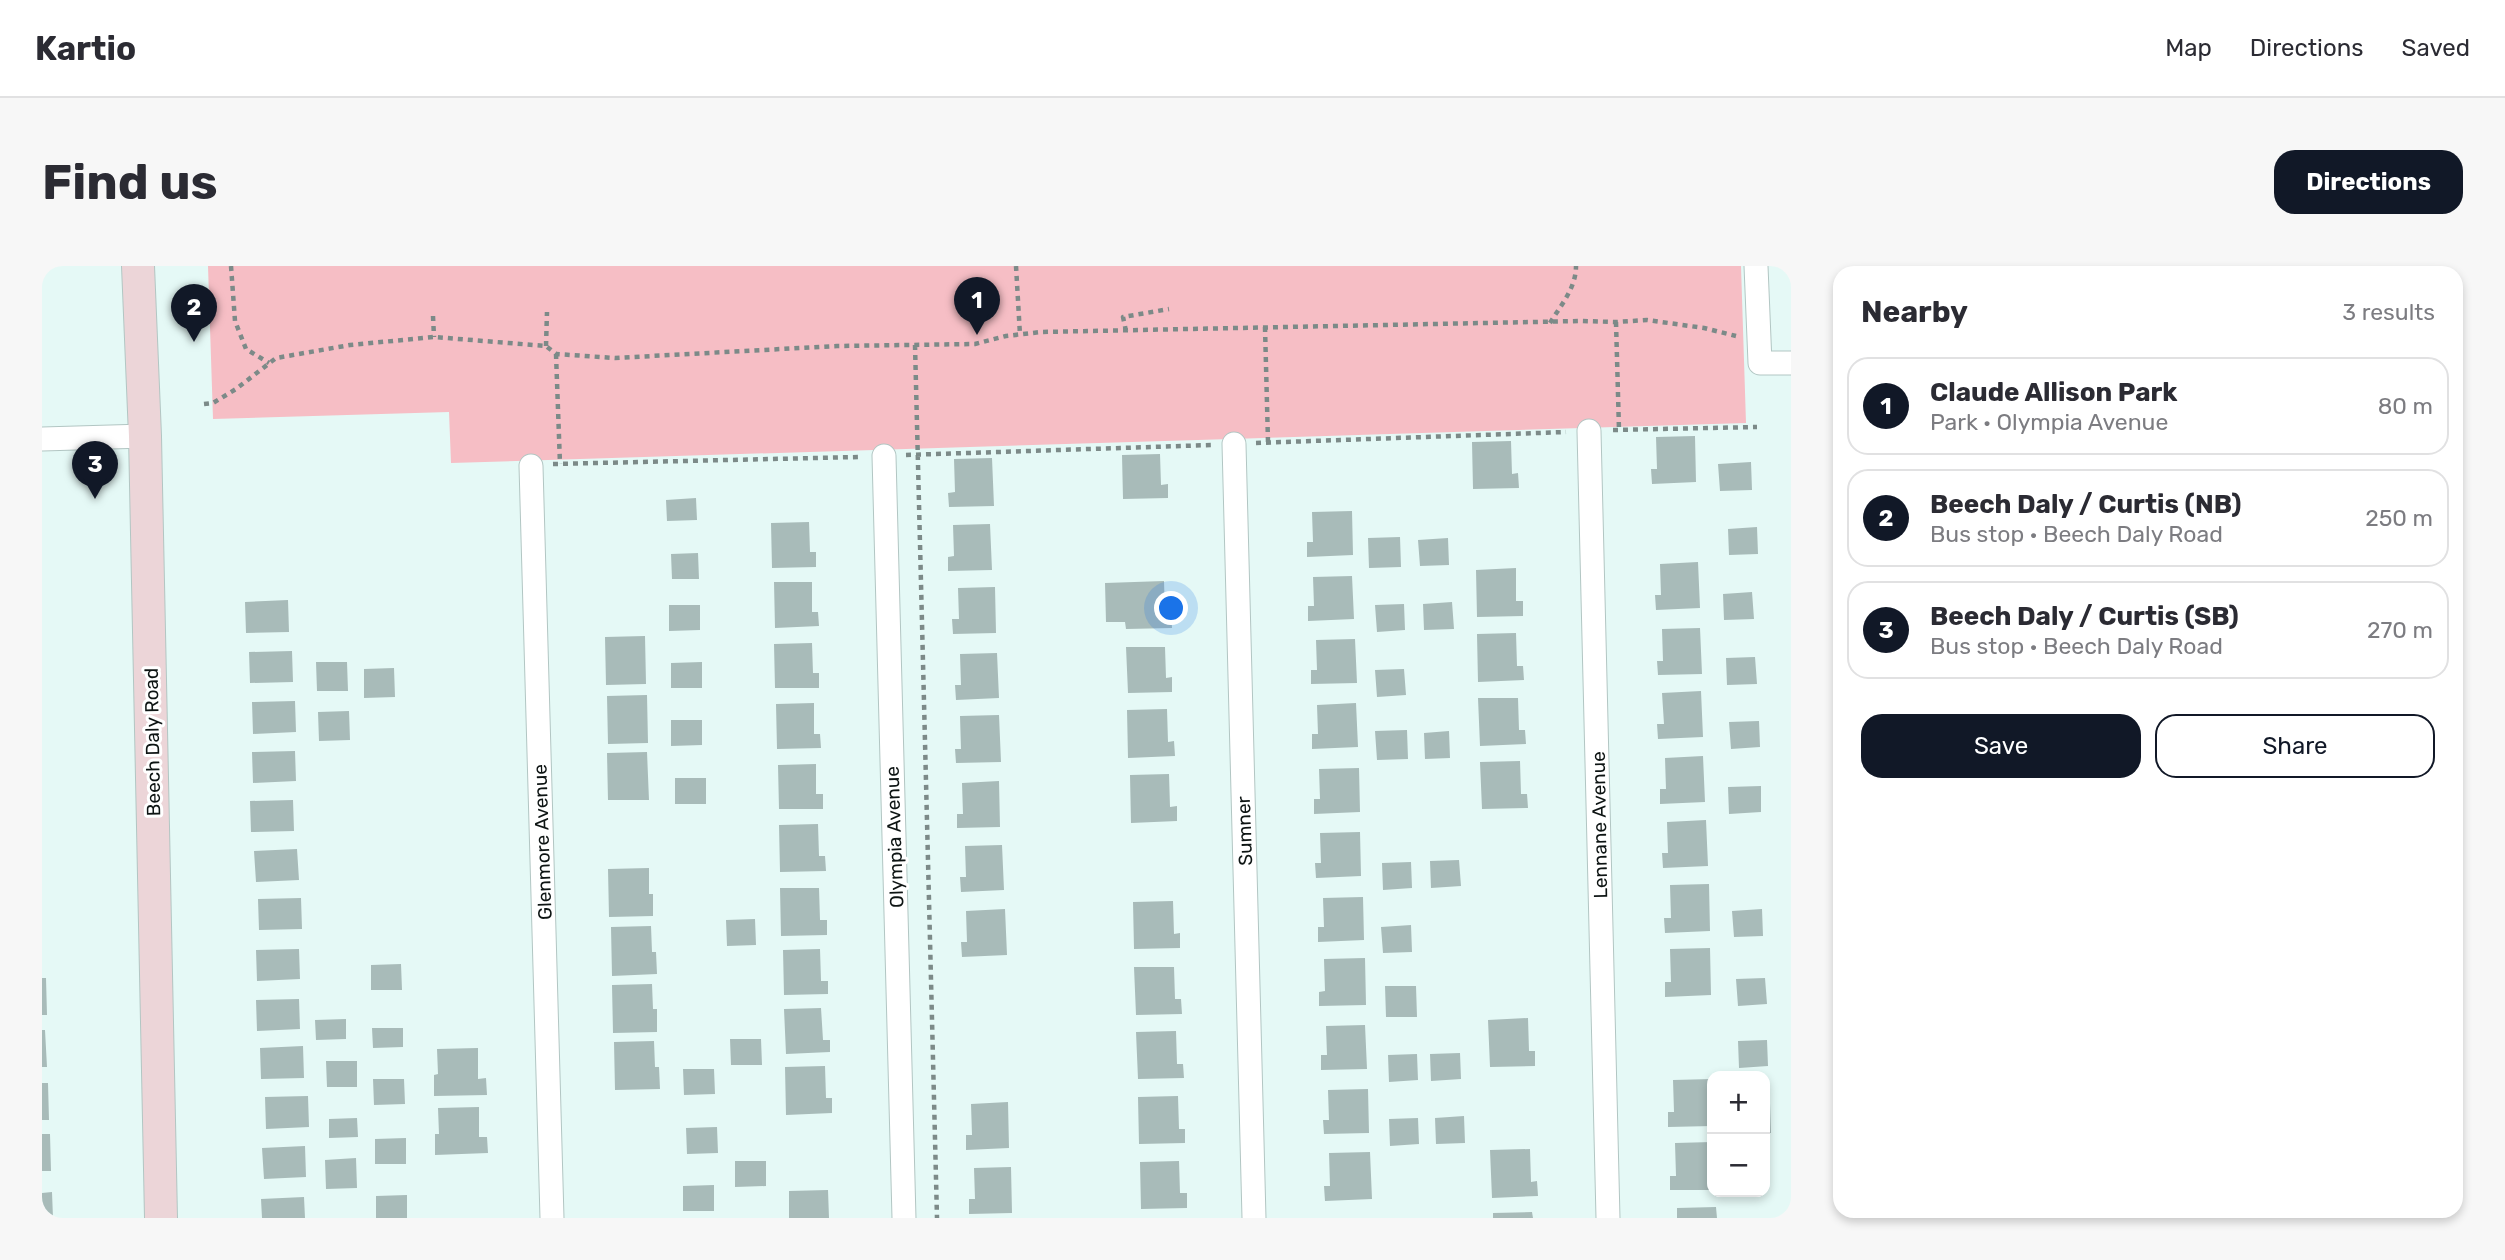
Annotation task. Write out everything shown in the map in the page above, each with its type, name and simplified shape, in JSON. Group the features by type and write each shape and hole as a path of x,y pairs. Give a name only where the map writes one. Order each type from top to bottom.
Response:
{"main road":[{"name":"Beech Daly Road","path":"138,266 145,436 161,1218"}],"street":[{"path":"1756,266 1760,363 1791,363"},
{"name":"Lennane Avenue","path":"1589,431 1608,1218"},
{"path":"42,439 145,436"},
{"name":"Sumner","path":"1234,444 1254,1218"},
{"name":"Olympia Avenue","path":"884,456 904,1218"},
{"name":"Glenmore Avenue","path":"531,466 552,1218"}],"path":[{"path":"231,266 235,321 246,349 269,363"},
{"path":"1016,266 1020,335"},
{"path":"1550,323 1570,292 1576,266"},
{"path":"1126,331 1124,317 1169,309"},
{"path":"546,346 547,312"},
{"path":"433,316 434,337"},
{"path":"204,404 213,403 236,389 276,358 351,345 434,337 546,346 556,354 615,359 837,346 975,344 1020,335 1265,327 1647,320 1704,328 1737,336"},
{"path":"1616,322 1619,430"},
{"path":"1265,327 1268,442"},
{"path":"915,345 937,1218"},
{"path":"556,354 563,463 884,456 1757,427"}],"shaded area":[{"path":"208,266 1741,266 1746,423 451,463 449,412 213,419"}],"building":[{"path":"1695,436 1696,482 1652,484 1651,469 1657,469 1656,437"},
{"path":"1511,441 1512,474 1518,473 1519,488 1473,489 1472,442"},
{"path":"1160,454 1161,485 1168,484 1168,498 1123,499 1122,455"},
{"path":"992,458 994,506 949,507 948,493 955,492 954,459"},
{"path":"1751,462 1752,490 1720,491 1718,464"},
{"path":"696,498 697,520 667,521 666,500"},
{"path":"1352,511 1353,555 1307,557 1307,542 1313,542 1312,512"},
{"path":"809,522 810,552 816,552 816,567 772,568 771,523"},
{"path":"990,524 992,570 948,571 948,557 954,556 953,525"},
{"path":"1757,527 1758,554 1729,555 1728,529"},
{"path":"1400,537 1401,567 1369,568 1368,538"},
{"path":"1448,538 1449,565 1420,566 1418,540"},
{"path":"698,553 699,579 672,579 671,554"},
{"path":"1698,562 1700,608 1656,610 1655,595 1661,595 1660,564"},
{"path":"1516,568 1516,601 1523,601 1523,616 1477,617 1476,570"},
{"path":"1352,576 1354,619 1308,621 1308,606 1314,606 1313,577"},
{"path":"1164,581 1165,614 1171,613 1172,628 1126,629 1125,622 1106,622 1105,583"},
{"path":"774,582 812,582 812,612 818,612 819,626 775,628"},
{"path":"995,587 996,633 953,634 952,619 959,619 958,588"},
{"path":"1752,592 1754,619 1724,620 1723,594"},
{"path":"288,600 289,632 246,633 245,602"},
{"path":"1452,602 1454,629 1424,630 1423,604"},
{"path":"1404,604 1405,630 1377,632 1375,605"},
{"path":"669,605 700,605 700,630 669,631"},
{"path":"1700,628 1702,674 1658,675 1657,661 1663,661 1662,629"},
{"path":"1516,633 1517,666 1523,666 1524,680 1478,682 1477,634"},
{"path":"645,636 646,684 606,685 605,637"},
{"path":"1355,639 1357,683 1311,684 1311,670 1317,670 1316,640"},
{"path":"812,643 813,673 819,673 819,688 775,688 774,644"},
{"path":"1126,647 1165,647 1166,678 1172,677 1172,692 1128,693"},
{"path":"292,651 293,682 250,683 249,652"},
{"path":"997,653 999,698 956,700 955,685 961,685 960,654"},
{"path":"1755,657 1757,684 1727,685 1726,658"},
{"path":"316,662 347,662 348,691 317,691"},
{"path":"702,662 702,688 671,688 671,663"},
{"path":"394,668 395,697 364,698 364,669"},
{"path":"1404,669 1406,695 1377,697 1375,670"},
{"path":"1701,691 1703,737 1658,739 1657,724 1664,724 1662,693"},
{"path":"647,695 648,743 608,744 607,696"},
{"path":"1478,698 1518,698 1519,730 1525,730 1526,744 1480,746"},
{"path":"295,701 296,732 253,734 252,702"},
{"path":"814,703 814,734 820,734 821,748 777,749 776,704"},
{"path":"1356,703 1358,747 1312,749 1312,734 1318,734 1317,705"},
{"path":"1167,709 1168,742 1174,741 1175,756 1128,758 1127,710"},
{"path":"349,711 350,740 319,741 318,712"},
{"path":"999,715 1001,762 956,763 955,749 961,749 960,716"},
{"path":"671,720 702,720 702,745 671,746"},
{"path":"1759,721 1760,747 1731,749 1729,722"},
{"path":"1407,730 1408,759 1377,760 1375,731"},
{"path":"1449,731 1450,758 1425,759 1424,733"},
{"path":"295,751 296,781 253,783 252,752"},
{"path":"647,752 649,800 608,800 607,753"},
{"path":"1703,756 1705,802 1660,804 1660,789 1666,789 1665,758"},
{"path":"1520,761 1521,794 1527,794 1528,808 1482,809 1480,762"},
{"path":"816,764 816,794 823,794 823,809 779,809 778,765"},
{"path":"1359,768 1360,812 1314,814 1314,799 1320,799 1319,769"},
{"path":"1169,774 1170,807 1177,806 1177,821 1131,823 1130,775"},
{"path":"675,778 706,778 706,804 675,804"},
{"path":"999,781 1000,827 957,828 957,814 963,814 962,783"},
{"path":"1761,786 1761,812 1729,814 1728,787"},
{"path":"293,800 294,831 251,832 250,801"},
{"path":"1706,820 1708,866 1663,868 1662,853 1668,853 1667,822"},
{"path":"818,824 819,856 825,856 826,871 780,872 779,825"},
{"path":"1360,832 1361,876 1316,878 1315,863 1321,863 1320,833"},
{"path":"1002,845 1004,890 961,892 960,877 966,877 965,846"},
{"path":"297,849 299,880 256,882 254,851"},
{"path":"1459,860 1461,886 1431,888 1430,861"},
{"path":"1411,862 1412,888 1383,890 1382,863"},
{"path":"649,868 649,894 653,894 653,916 609,917 608,869"},
{"path":"1709,884 1710,931 1665,933 1664,918 1671,918 1670,885"},
{"path":"780,888 819,888 820,920 827,920 827,935 781,936"},
{"path":"1363,897 1364,940 1318,942 1318,927 1324,927 1323,898"},
{"path":"301,898 302,929 259,930 258,899"},
{"path":"1173,901 1174,934 1180,933 1180,948 1134,949 1133,902"},
{"path":"1005,909 1007,955 962,957 961,942 967,942 966,911"},
{"path":"1762,909 1763,936 1734,937 1732,911"},
{"path":"755,919 756,945 727,946 726,920"},
{"path":"1411,925 1412,952 1383,953 1381,927"},
{"path":"651,926 652,952 656,952 657,974 612,976 611,927"},
{"path":"1710,948 1711,995 1665,997 1665,982 1671,982 1670,949"},
{"path":"299,949 300,979 257,981 256,950"},
{"path":"820,949 821,981 828,981 828,994 784,995 783,950"},
{"path":"1365,958 1366,1005 1319,1006 1319,992 1325,991 1324,959"},
{"path":"401,964 402,990 371,990 371,965"},
{"path":"1134,967 1174,967 1175,999 1181,999 1182,1014 1136,1015"},
{"path":"42,978 46,978 47,1015 42,1015"},
{"path":"1765,978 1767,1004 1738,1006 1736,979"},
{"path":"652,984 653,1009 657,1009 657,1032 613,1033 612,985"},
{"path":"1385,986 1416,986 1417,1017 1386,1017"},
{"path":"299,999 300,1029 257,1031 256,1000"},
{"path":"821,1008 823,1040 830,1040 830,1052 786,1054 784,1009"},
{"path":"1528,1018 1529,1051 1535,1051 1535,1066 1490,1067 1488,1020"},
{"path":"346,1019 346,1039 316,1040 315,1020"},
{"path":"1365,1025 1367,1069 1321,1070 1321,1055 1327,1055 1326,1026"},
{"path":"372,1028 403,1028 403,1047 373,1048"},
{"path":"42,1030 45,1030 47,1067 42,1067"},
{"path":"1176,1031 1177,1064 1183,1064 1184,1078 1138,1079 1136,1032"},
{"path":"730,1039 761,1039 762,1065 731,1065"},
{"path":"1767,1040 1768,1066 1739,1068 1738,1041"},
{"path":"654,1041 655,1067 659,1067 660,1089 615,1090 614,1042"},
{"path":"303,1046 304,1078 261,1079 260,1048"},
{"path":"478,1048 478,1079 486,1078 487,1095 434,1096 434,1075 438,1074 437,1049"},
{"path":"1460,1053 1461,1079 1431,1081 1430,1054"},
{"path":"1417,1054 1418,1080 1389,1082 1388,1055"},
{"path":"326,1061 357,1061 357,1087 327,1087"},
{"path":"825,1066 826,1098 832,1098 832,1113 786,1115 785,1067"},
{"path":"683,1069 714,1069 715,1094 684,1095"},
{"path":"373,1079 404,1079 405,1104 374,1105"},
{"path":"1707,1079 1707,1126 1668,1127 1668,1112 1674,1112 1673,1080"},
{"path":"42,1083 48,1083 49,1120 42,1120"},
{"path":"1368,1089 1369,1133 1324,1134 1323,1120 1329,1120 1328,1090"},
{"path":"308,1096 309,1127 266,1129 265,1097"},
{"path":"1178,1096 1179,1129 1185,1129 1185,1143 1139,1144 1138,1097"},
{"path":"1008,1102 1009,1148 966,1150 966,1135 972,1135 971,1104"},
{"path":"479,1107 479,1137 487,1137 488,1153 435,1155 435,1134 439,1134 438,1108"},
{"path":"1464,1116 1465,1143 1436,1144 1435,1118"},
{"path":"357,1118 358,1137 329,1138 329,1119"},
{"path":"1418,1118 1419,1144 1390,1146 1389,1119"},
{"path":"717,1127 718,1153 687,1154 686,1128"},
{"path":"42,1134 50,1134 51,1171 42,1171"},
{"path":"406,1138 406,1164 375,1164 375,1139"},
{"path":"1707,1142 1707,1190 1670,1190 1670,1176 1676,1176 1675,1143"},
{"path":"305,1146 306,1177 264,1179 262,1148"},
{"path":"1530,1149 1531,1182 1537,1181 1538,1196 1492,1198 1490,1150"},
{"path":"1370,1152 1372,1199 1325,1201 1324,1186 1330,1186 1329,1153"},
{"path":"356,1158 357,1188 326,1189 325,1160"},
{"path":"735,1161 766,1161 766,1186 735,1187"},
{"path":"1179,1161 1180,1193 1187,1193 1187,1208 1141,1209 1140,1162"},
{"path":"1011,1167 1012,1213 969,1214 969,1199 975,1199 974,1168"},
{"path":"714,1185 714,1211 683,1211 683,1186"},
{"path":"828,1190 829,1218 789,1218 789,1191"},
{"path":"52,1192 53,1218 42,1218 42,1193"},
{"path":"407,1195 407,1218 376,1218 376,1196"},
{"path":"304,1197 305,1218 262,1218 261,1199"},
{"path":"1716,1207 1717,1218 1677,1218 1677,1208"},
{"path":"1532,1212 1533,1218 1493,1218 1493,1213"}],"place":[{"name":"Claude Allison Park","path":"977,335"},
{"name":"Beech Daly / Curtis (NB)","path":"194,342"},
{"name":"Beech Daly / Curtis (SB)","path":"95,499"}]}
